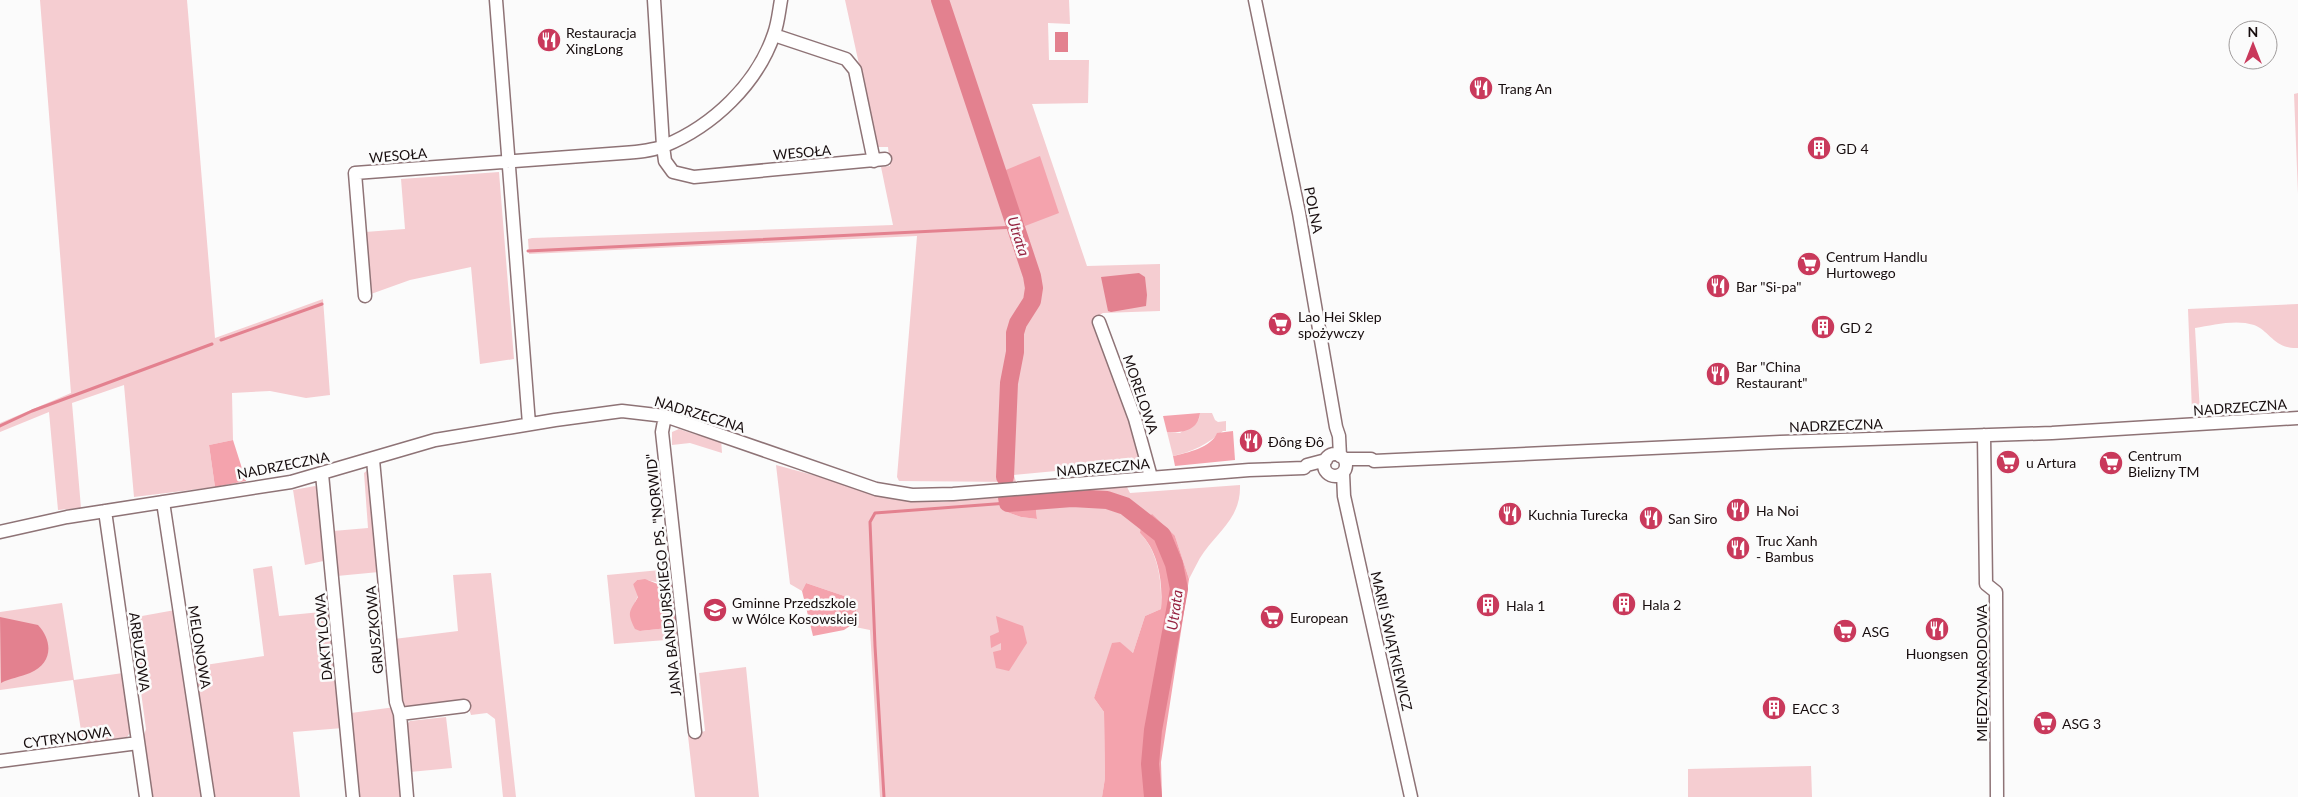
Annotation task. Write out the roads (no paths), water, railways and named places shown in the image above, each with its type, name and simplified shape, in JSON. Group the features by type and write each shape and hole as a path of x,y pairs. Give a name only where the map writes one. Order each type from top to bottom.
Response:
{"street":[{"path":"496,0 529,424"},
{"name":"WESOŁA","path":"654,0 664,146 668,167 673,172 684,176 880,160 855,70 850,62 774,34"},
{"name":"WESOŁA","path":"365,296 355,173 623,154 664,146 701,125 728,104 749,80 774,34 781,0"},
{"name":"POLNA","path":"1254,0 1300,213 1336,426 1334,429 1336,465"},
{"name":"MORELOWA","path":"1100,322 1135,419 1151,477"},
{"name":"NADRZECZNA","path":"0,532 105,511 292,482 373,460 436,440 622,411 665,416 864,485 900,494 953,494 1151,477 1304,468 1307,465 1336,465 1370,459 1374,462 1780,442 2165,427 2298,418"},
{"name":"JANA BANDURSKIEGO PS. \"NORWID\"","path":"665,416 662,432 695,732"},
{"name":"MIĘDZYNARODOWA","path":"1984,434 1986,584 1996,592 1997,797"},
{"name":"GRUSZKOWA","path":"373,460 407,797"},
{"name":"MARII ŚWIĄTKIEWICZ","path":"1336,465 1338,488 1343,492 1411,797"},
{"name":"DAKTYLOWA","path":"322,474 353,797"},
{"name":"MELONOWA","path":"163,502 208,797"},
{"name":"ARBUZOWA","path":"105,511 146,797"},
{"path":"400,714 464,706"},
{"name":"CYTRYNOWA","path":"0,761 138,743"}],"waterway":[{"name":"Utrata","path":"940,0 1032,276 1034,288 1032,301 1018,323 1015,333 1015,352 1009,383 1005,477"},
{"path":"528,251 1017,227"},
{"path":"221,340 322,304"},
{"path":"0,426 32,411 212,344"},
{"name":"Utrata","path":"1007,497 1008,503 1072,498 1107,500 1125,506 1162,535 1174,564 1179,589 1153,730 1150,764 1153,797"},
{"path":"884,797 870,522 875,513 1008,503"}],"place":[{"name":"Restauracja XingLong","path":"549,40"},
{"name":"Trang An","path":"1481,88"},
{"name":"GD 4","path":"1819,148"},
{"name":"Centrum Handlu Hurtowego","path":"1809,264"},
{"name":"Bar \"Si-pa\"","path":"1718,286"},
{"name":"Lao Hei Sklep spożywczy","path":"1280,324"},
{"name":"GD 2","path":"1823,327"},
{"name":"Bar \"China Restaurant\"","path":"1718,374"},
{"name":"Đông Đô","path":"1251,441"},
{"name":"u Artura","path":"2008,462"},
{"name":"Centrum Bielizny TM","path":"2111,463"},
{"name":"Ha Noi","path":"1738,510"},
{"name":"Kuchnia Turecka","path":"1510,514"},
{"name":"San Siro","path":"1651,518"},
{"name":"Truc Xanh - Bambus","path":"1738,548"},
{"name":"Hala 2","path":"1624,604"},
{"name":"Hala 1","path":"1488,605"},
{"name":"Gminne Przedszkole w Wólce Kosowskiej","path":"715,610"},
{"name":"European","path":"1272,617"},
{"name":"Huongsen","path":"1937,629"},
{"name":"ASG","path":"1845,631"},
{"name":"EACC 3","path":"1774,708"},
{"name":"ASG 3","path":"2045,723"}]}
